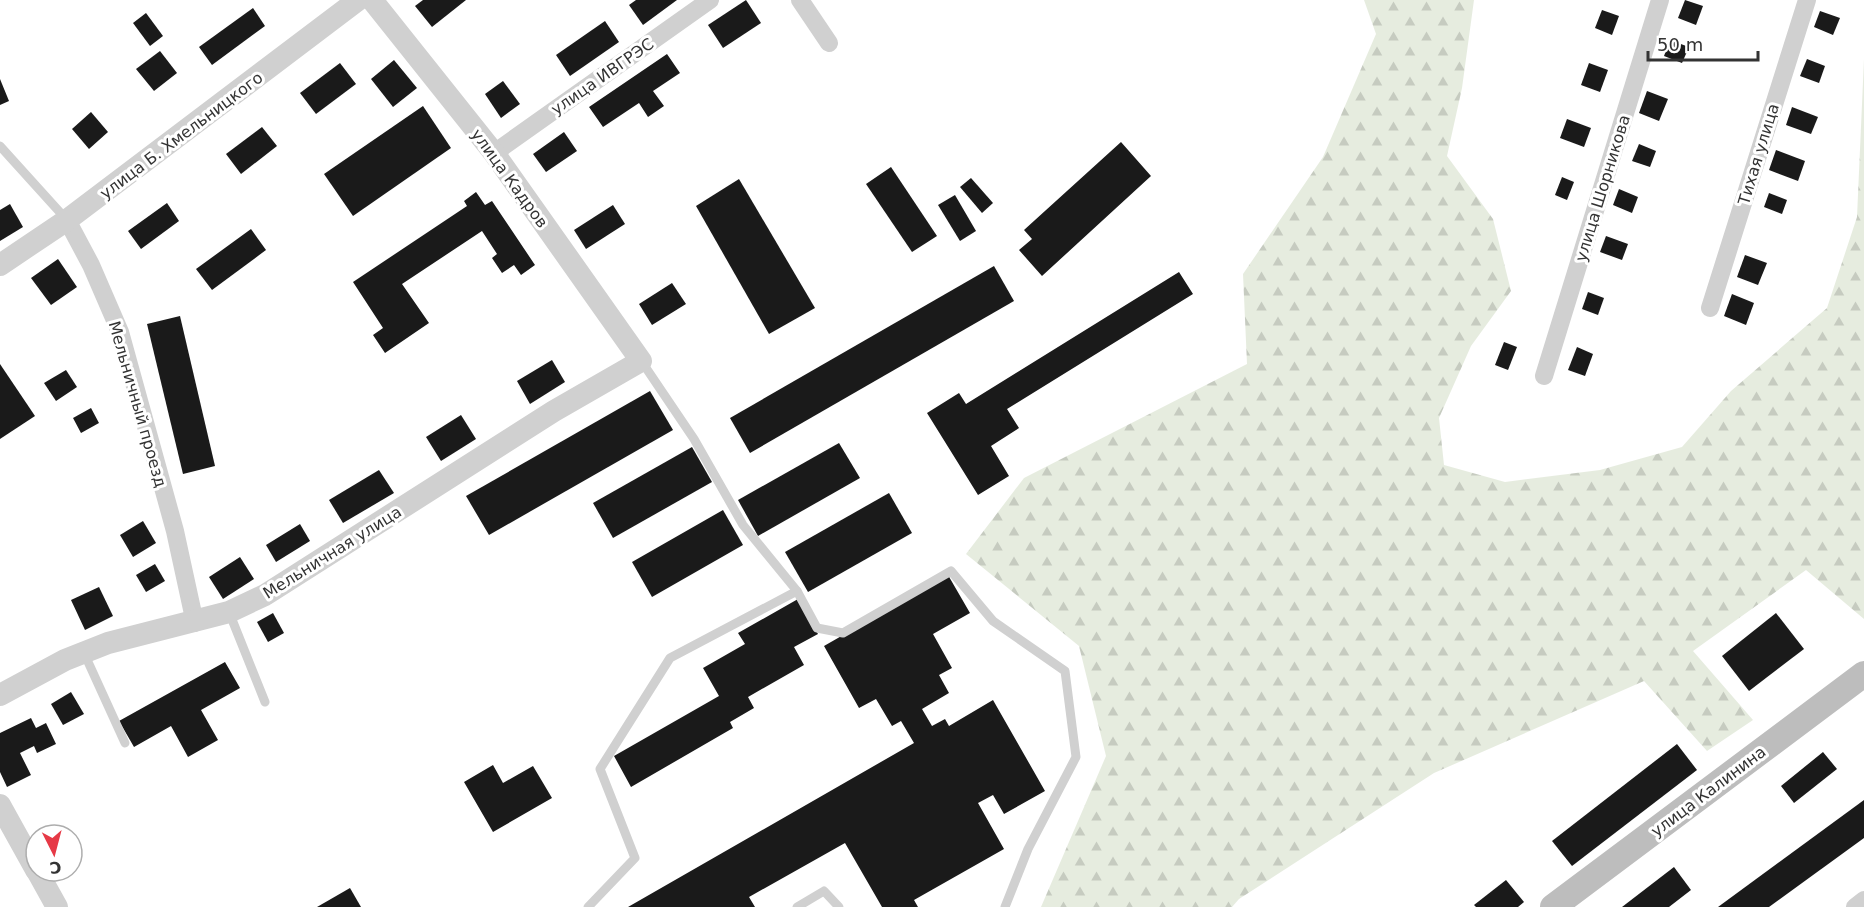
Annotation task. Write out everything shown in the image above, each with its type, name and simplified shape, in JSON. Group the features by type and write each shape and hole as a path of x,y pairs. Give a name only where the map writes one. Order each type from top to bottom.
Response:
{"main road":[{"name":"улица Калинина","path":"1558,906 1864,674"}],"street":[{"name":"улица Б. Хмельницкого","path":"0,266 68,220 358,0"},
{"name":"улица Кадров","path":"372,0 494,153 642,361"},
{"name":"улица ИВГРЭС","path":"494,153 710,0"},
{"path":"800,0 829,43"},
{"name":"улица Шорникова","path":"1544,376 1660,0"},
{"name":"Тихая улица","path":"1710,308 1807,0"},
{"name":"Мельничный проезд","path":"68,220 91,265 120,332 175,531 195,623"},
{"name":"Мельничная улица","path":"0,695 84,652 145,632 195,623 229,612 265,594 554,411 642,361"},
{"path":"0,805 24,849"},
{"path":"43,883 57,907"},
{"path":"1855,907 1864,900"}],"lane":[{"name":"Мельничный проезд","path":"0,146 68,220"},
{"path":"642,361 694,439 743,525 797,591 818,628 843,633 951,571 993,621 1065,671 1076,757 1028,849 1005,907"},
{"path":"588,907 635,858 600,769 670,658 797,591"},
{"path":"229,612 265,702"},
{"path":"84,652 125,743"},
{"path":"797,907 824,891 838,907"}],"green space":[{"path":"1364,0 1474,0 1462,88 1447,156 1493,219 1511,291 1471,346 1439,418 1444,465 1505,482 1600,470 1682,447 1731,391 1827,308 1857,217 1864,59 1864,619 1806,570 1693,651 1753,720 1707,751 1644,681 1434,773 1239,899 1232,907 1041,907 1106,756 1079,646 966,554 1024,478 1247,364 1243,274 1323,157 1376,34"}],"building":[{"path":"423,0 466,0 432,27 415,6"},
{"path":"636,0 677,0 643,25 629,5"},
{"path":"746,0 761,23 723,48 708,25"},
{"path":"1685,0 1703,6 1696,25 1678,18"},
{"path":"253,8 265,26 212,65 199,47"},
{"path":"1602,10 1619,16 1612,35 1595,28"},
{"path":"1820,11 1840,18 1833,35 1814,27"},
{"path":"146,13 163,36 150,46 133,23"},
{"path":"605,21 619,42 570,76 556,55"},
{"path":"1670,40 1689,47 1682,63 1664,56"},
{"path":"160,51 177,73 154,91 136,69"},
{"path":"667,54 680,73 653,91 664,106 648,117 639,103 603,127 589,107"},
{"path":"1807,59 1825,66 1819,83 1800,76"},
{"path":"394,60 417,88 393,107 371,79"},
{"path":"340,63 356,84 316,114 300,93"},
{"path":"1589,63 1608,70 1600,92 1581,85"},
{"path":"0,79 9,101 0,105"},
{"path":"503,81 520,104 501,118 485,94"},
{"path":"1647,91 1668,99 1659,121 1639,113"},
{"path":"423,106 451,148 353,216 324,174"},
{"path":"1792,107 1818,117 1811,134 1786,125"},
{"path":"91,112 108,132 89,149 72,129"},
{"path":"1567,119 1591,128 1584,147 1560,138"},
{"path":"262,127 277,146 241,174 226,154"},
{"path":"564,132 577,151 546,172 533,154"},
{"path":"1121,142 1151,176 1042,276 1019,250 1032,239 1024,230"},
{"path":"1639,144 1656,151 1650,167 1632,161"},
{"path":"1776,150 1805,161 1798,181 1769,170"},
{"path":"891,167 937,236 912,252 866,184"},
{"path":"1562,177 1574,182 1567,200 1555,195"},
{"path":"971,178 993,203 982,213 960,187"},
{"path":"739,179 815,308 769,334 696,206"},
{"path":"1619,189 1638,197 1632,213 1613,205"},
{"path":"476,192 485,205 492,201 535,265 521,275 514,265 502,273 492,258 497,254 482,231 402,284 429,323 385,353 373,335 383,328 353,282 467,206 464,201"},
{"path":"1769,193 1787,200 1782,214 1764,207"},
{"path":"955,195 976,231 960,241 938,205"},
{"path":"167,203 179,221 141,249 128,231"},
{"path":"10,204 23,227 0,241 0,210"},
{"path":"613,205 625,224 586,249 574,230"},
{"path":"251,229 266,250 212,290 196,269"},
{"path":"1606,236 1628,244 1622,260 1600,252"},
{"path":"1745,255 1767,263 1758,285 1737,277"},
{"path":"58,259 77,287 51,305 31,278"},
{"path":"994,266 1014,301 750,453 730,418"},
{"path":"1179,272 1193,294 1007,409 1019,428 991,446 1009,476 978,495 927,413 959,393 966,404"},
{"path":"672,283 686,304 652,325 639,304"},
{"path":"1588,292 1604,298 1598,315 1582,309"},
{"path":"1732,294 1754,303 1746,325 1724,316"},
{"path":"180,316 215,466 183,474 147,324"},
{"path":"1504,342 1517,347 1508,370 1495,365"},
{"path":"1577,347 1593,354 1585,376 1568,370"},
{"path":"552,360 565,382 530,404 517,381"},
{"path":"0,364 35,416 0,439"},
{"path":"66,370 77,387 56,401 44,383"},
{"path":"650,391 673,430 489,535 466,496"},
{"path":"91,408 99,423 81,433 73,418"},
{"path":"461,415 476,439 441,461 426,437"},
{"path":"839,443 860,478 758,536 738,500"},
{"path":"692,447 712,482 613,538 593,503"},
{"path":"379,470 394,493 343,523 329,500"},
{"path":"889,493 912,533 808,592 785,552"},
{"path":"723,510 743,545 652,597 632,562"},
{"path":"143,521 156,543 133,557 120,535"},
{"path":"300,524 310,541 276,562 266,545"},
{"path":"240,557 254,579 223,599 209,577"},
{"path":"155,564 165,581 146,592 136,575"},
{"path":"948,575 970,613 933,634 952,668 939,675 949,693 922,709 932,726 945,719 949,726 993,700 1045,791 1004,814 993,795 978,803 1004,849 914,900 918,907 882,907 845,843 749,897 755,907 628,907 914,743 901,721 892,726 876,699 859,708 824,646"},
{"path":"99,587 113,616 85,630 71,600"},
{"path":"798,599 818,634 794,647 804,665 748,697 754,708 730,722 733,728 631,787 614,756 719,696 703,668 745,644 738,633"},
{"path":"273,613 284,633 268,642 257,622"},
{"path":"1776,613 1804,649 1749,691 1722,656"},
{"path":"225,662 240,688 201,710 218,740 188,757 171,726 134,747 119,721"},
{"path":"71,692 84,714 63,725 51,704"},
{"path":"31,718 36,728 46,723 56,744 37,753 34,746 20,753 31,775 7,787 0,772 0,733"},
{"path":"1677,744 1697,770 1572,866 1552,841"},
{"path":"1823,752 1837,769 1794,803 1781,786"},
{"path":"493,765 503,783 533,766 552,798 493,832 464,782"},
{"path":"1864,800 1864,838 1769,907 1718,907"},
{"path":"1674,867 1691,890 1669,907 1622,907"},
{"path":"1506,880 1524,902 1518,907 1476,907 1474,905"},
{"path":"350,888 361,907 317,907"}]}
